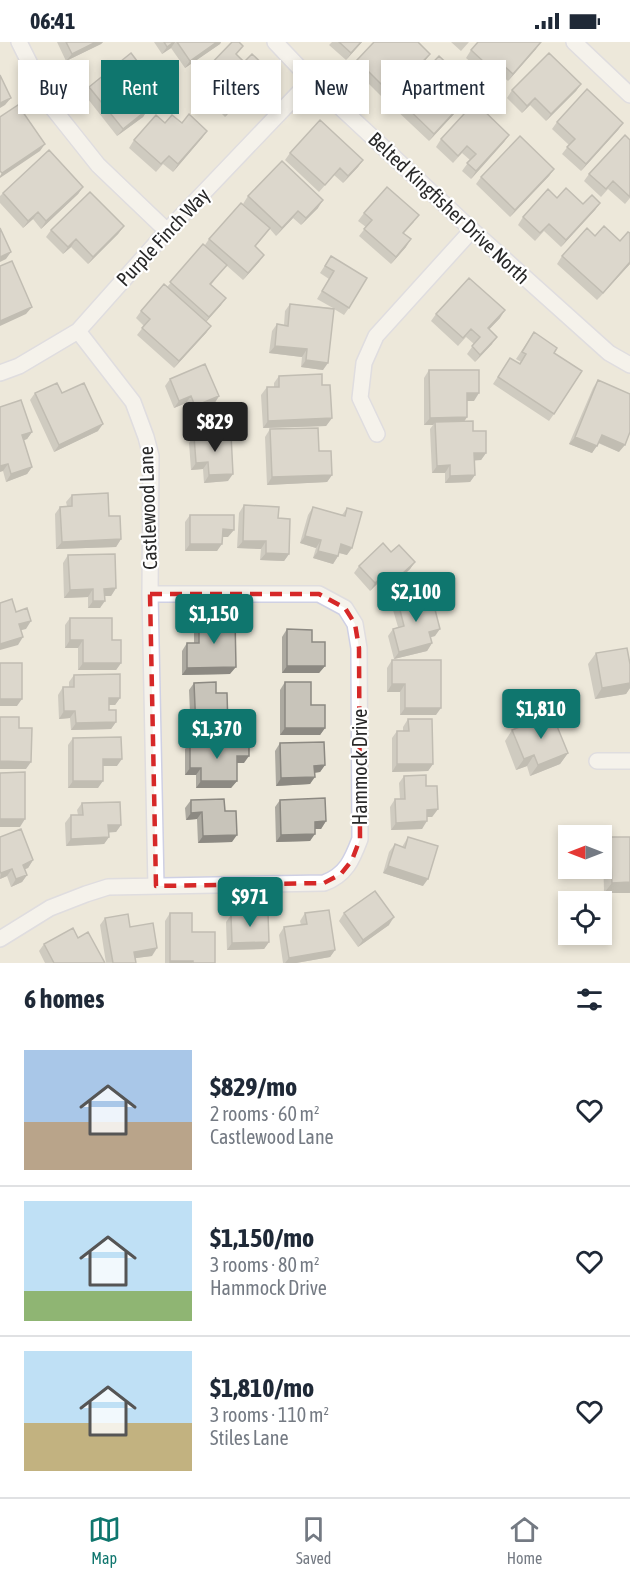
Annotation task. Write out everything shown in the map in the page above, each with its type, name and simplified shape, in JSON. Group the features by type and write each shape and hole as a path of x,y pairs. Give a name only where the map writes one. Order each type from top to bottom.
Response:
{"street":[{"path":"19,42 51,106 98,165 167,231"},
{"name":"Belted Kingfisher Drive North","path":"276,42 293,60"},
{"path":"577,43 630,95"},
{"name":"Purple Finch Way","path":"0,373 19,366 78,331 167,231 293,99"},
{"name":"Belted Kingfisher Drive North","path":"347,114 609,353 630,365"},
{"path":"377,434 360,398 364,363 375,336 472,230"},
{"name":"Castlewood Lane","path":"78,331 134,402 151,456 150,594 156,886"},
{"name":"Hammock Drive","path":"0,939 50,908 108,887 324,883 341,874 352,860 360,839 360,648 355,624 345,608 319,594 150,594"},
{"path":"597,761 630,761"}],"highlighted area":[{"path":"150,594 319,594 345,608 355,624 359,648 360,839 352,860 341,874 324,883 156,886"}],"building":[{"path":"66,42 96,42 72,54"},
{"path":"164,42 174,42 167,47"},
{"path":"177,42 217,42 191,60"},
{"path":"232,42 239,42 243,46 236,54 242,60 215,60"},
{"path":"339,42 361,42 351,53"},
{"path":"374,42 418,42 430,54 424,60 381,60 381,84 369,72 369,60 357,60"},
{"path":"478,42 541,42 513,74 506,68 506,60 482,60 471,50"},
{"path":"131,53 136,60 122,60"},
{"path":"549,53 581,84 551,114 535,98 527,106 512,90"},
{"path":"252,54 258,60 246,60"},
{"path":"0,75 11,98 0,103"},
{"path":"101,77 101,102 89,87"},
{"path":"587,89 623,123 586,164 567,147 575,139 557,122"},
{"path":"18,105 18,114 24,114 45,144 2,173 0,171 0,117"},
{"path":"111,114 142,114 123,129"},
{"path":"189,114 207,131 178,164 169,156 161,164 134,140 156,115 165,123 172,115 182,123"},
{"path":"413,114 453,114 434,134"},
{"path":"464,114 487,114 509,135 476,171 467,163 476,154 467,146 458,156 441,139"},
{"path":"320,120 363,160 348,176 340,168 325,185 290,153"},
{"path":"625,135 630,140 630,197 613,181 606,189 589,174"},
{"path":"520,136 554,169 515,210 481,177"},
{"path":"49,150 83,187 46,221 38,212 28,221 3,193"},
{"path":"282,161 323,200 306,218 298,211 282,228 248,196"},
{"path":"387,187 419,215 403,233 411,239 396,257 364,229 372,220 364,213"},
{"path":"566,188 583,204 592,195 600,203 566,240 549,224 540,233 523,217 548,189 557,198"},
{"path":"90,192 124,226 93,257 76,239 68,247 51,230"},
{"path":"241,203 270,228 255,246 264,255 248,273 209,239"},
{"path":"604,226 620,241 628,232 630,233 630,262 603,293 562,256 587,228 595,236"},
{"path":"0,228 11,252 0,257"},
{"path":"203,244 227,265 210,284 226,298 209,317 170,282"},
{"path":"331,256 367,278 349,308 322,291 334,271 325,266"},
{"path":"12,261 32,307 0,321 0,266"},
{"path":"469,278 505,310 488,328 497,337 480,355 472,346 480,337 471,329 463,338 436,314"},
{"path":"164,284 211,326 179,361 142,328 150,319 141,311"},
{"path":"290,304 334,309 328,363 306,360 307,349 275,346 277,324 288,326"},
{"path":"534,332 557,348 554,353 582,371 554,414 498,377 510,358 520,364 526,354 522,352"},
{"path":"205,364 219,396 195,406 191,396 179,401 170,379"},
{"path":"429,370 479,370 479,393 467,393 467,417 430,418"},
{"path":"322,374 322,385 330,385 332,418 268,421 267,387 279,387 279,376"},
{"path":"598,380 630,394 630,432 625,445 602,435 597,446 575,437"},
{"path":"57,383 62,393 84,383 103,424 59,445 35,393"},
{"path":"21,400 32,432 22,435 32,467 11,474 8,464 0,466 0,407"},
{"path":"473,421 473,431 486,431 486,453 474,453 475,475 450,476 450,465 437,466 435,422"},
{"path":"318,428 319,451 331,451 332,475 272,477 270,429"},
{"path":"231,434 233,474 209,475 208,462 196,463 194,436"},
{"path":"108,493 109,516 120,516 121,539 62,542 60,507 72,506 72,495"},
{"path":"244,505 279,507 278,518 290,519 289,554 266,553 266,541 243,541"},
{"path":"313,507 345,516 347,508 362,512 352,548 341,544 338,556 318,551 321,540 305,536"},
{"path":"190,515 234,515 234,530 223,529 222,544 190,544"},
{"path":"383,543 391,552 399,545 415,562 391,584 383,576 375,583 359,566"},
{"path":"115,554 116,588 104,589 105,601 93,601 93,589 70,590 68,555"},
{"path":"431,594 440,629 429,632 432,643 399,652 393,629 404,626 398,602"},
{"path":"12,599 16,612 27,608 31,621 19,624 23,637 0,644 0,603"},
{"path":"70,618 112,618 112,640 121,640 121,663 83,663 83,640 70,640"},
{"path":"235,618 236,667 187,668 187,643 199,643 199,619"},
{"path":"287,629 312,630 312,642 325,642 325,666 287,666"},
{"path":"627,648 630,683 602,688 596,653"},
{"path":"392,660 441,660 441,708 405,708 405,684 392,684"},
{"path":"0,663 22,663 22,699 0,699"},
{"path":"120,674 120,698 109,698 109,710 116,710 116,722 76,723 75,711 64,711 63,687 74,687 74,675"},
{"path":"216,682 216,693 227,693 228,727 196,729 194,683"},
{"path":"285,682 311,682 311,705 325,705 325,728 285,728"},
{"path":"552,714 568,753 538,765 534,755 524,759 512,730"},
{"path":"0,717 19,717 19,728 32,728 31,762 0,761"},
{"path":"408,719 432,719 433,764 397,764 397,731 409,731"},
{"path":"121,737 122,759 103,759 103,781 73,781 73,738"},
{"path":"190,742 249,743 249,756 237,756 237,781 201,781 201,768 190,768"},
{"path":"324,742 325,765 314,766 315,777 281,778 280,743"},
{"path":"25,772 25,819 0,819 0,773"},
{"path":"426,775 426,786 437,786 438,809 427,810 427,821 396,823 395,799 405,799 404,776"},
{"path":"325,798 326,821 315,822 315,834 281,835 280,800"},
{"path":"224,799 225,811 236,811 237,835 203,836 202,812 191,813 191,800"},
{"path":"120,802 121,825 108,825 109,837 71,839 71,815 83,815 82,803"},
{"path":"21,829 33,860 23,865 27,875 16,879 12,869 1,873 0,871 0,837"},
{"path":"408,837 438,846 428,879 388,866 395,844 405,848"},
{"path":"612,837 630,837 630,882 612,883"},
{"path":"375,891 394,917 363,940 344,913"},
{"path":"329,910 335,950 289,958 284,927 307,924 305,913"},
{"path":"170,913 192,913 192,932 215,932 215,963 170,961"},
{"path":"268,913 269,942 232,943 231,915"},
{"path":"128,914 130,927 153,923 157,948 134,952 136,963 113,963 105,918"},
{"path":"73,928 78,938 88,932 105,963 54,963 44,944"}]}
